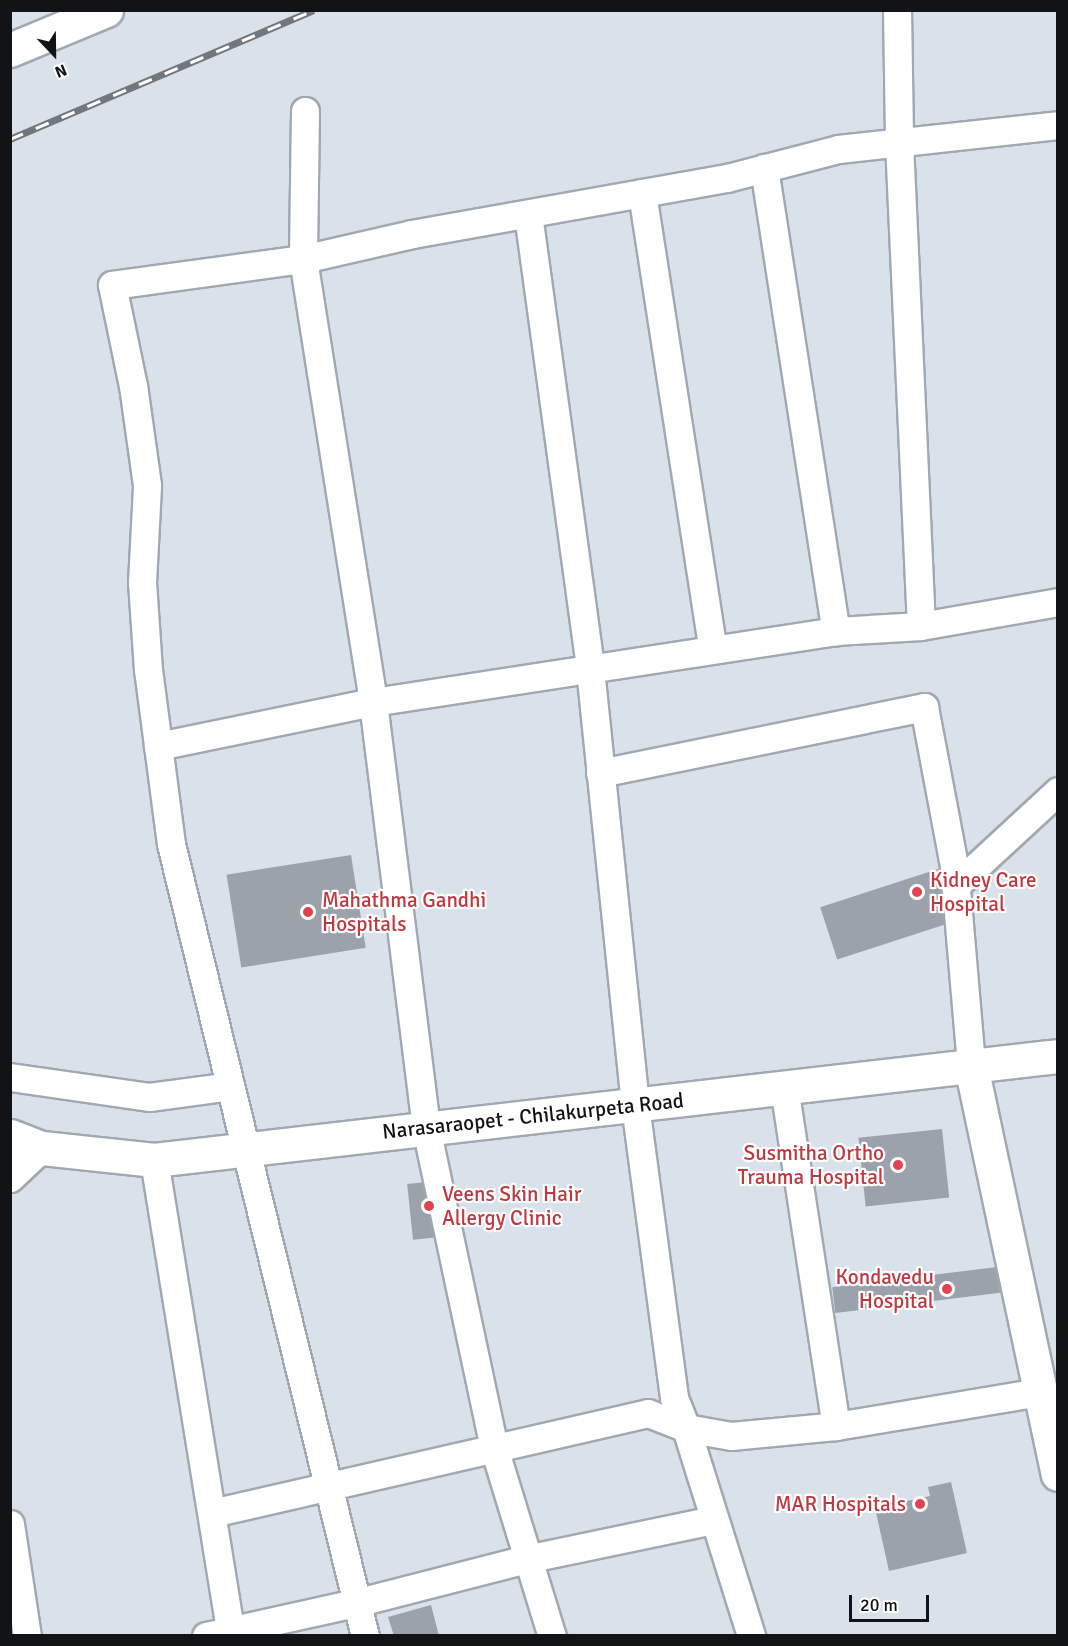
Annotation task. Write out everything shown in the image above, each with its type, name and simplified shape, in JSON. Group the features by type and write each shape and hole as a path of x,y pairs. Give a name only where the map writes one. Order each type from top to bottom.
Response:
{"main road":[{"path":"10,50 106,10"},
{"name":"Narasaraopet - Chilakurpeta Road","path":"10,1136 42,1148 154,1160 1058,1056"},
{"path":"971,1066 1058,1474"}],"street":[{"path":"897,10 899,142 921,626"},
{"path":"305,111 303,259 373,702 426,1128 494,1448 526,1559 552,1635"},
{"path":"365,1635 355,1603 171,844 148,670 142,582 147,485 133,386 112,285 303,259 412,234 642,193 764,168 838,149 1058,125"},
{"path":"764,168 836,631"},
{"path":"642,193 713,649"},
{"path":"528,214 590,669 634,1105 674,1398 686,1428 713,1520 752,1635"},
{"path":"158,746 373,702 836,631 921,626 1058,602"},
{"path":"600,773 924,706 954,866 971,1066"},
{"path":"955,886 1058,790"},
{"path":"10,1077 149,1097 230,1086"},
{"path":"784,1087 836,1426"},
{"path":"10,1157 42,1148"},
{"path":"10,1178 42,1148"},
{"path":"154,1160 212,1513 222,1634 526,1559 713,1520"},
{"path":"212,1513 648,1413 686,1428 731,1436 836,1426 1040,1392"},
{"path":"10,1524 27,1635"}],"building":[{"path":"351,855 366,948 241,968 227,875"},
{"path":"941,868 958,920 837,960 820,907"},
{"path":"942,1129 949,1198 866,1206 858,1138"},
{"path":"436,1181 442,1237 413,1240 407,1184"},
{"path":"997,1267 1000,1293 835,1313 832,1287"},
{"path":"951,1482 967,1553 889,1571 875,1508 930,1496 928,1487"},
{"path":"431,1605 439,1636 394,1636 388,1617"}],"railway":[{"path":"10,139 314,10"}],"place":[{"name":"Kidney Care Hospital","path":"917,892"},
{"name":"Mahathma Gandhi Hospitals","path":"308,912"},
{"name":"Susmitha Ortho Trauma Hospital","path":"898,1165"},
{"name":"Veens Skin Hair Allergy Clinic","path":"429,1206"},
{"name":"Kondavedu Hospital","path":"947,1289"},
{"name":"MAR Hospitals","path":"920,1504"}]}
